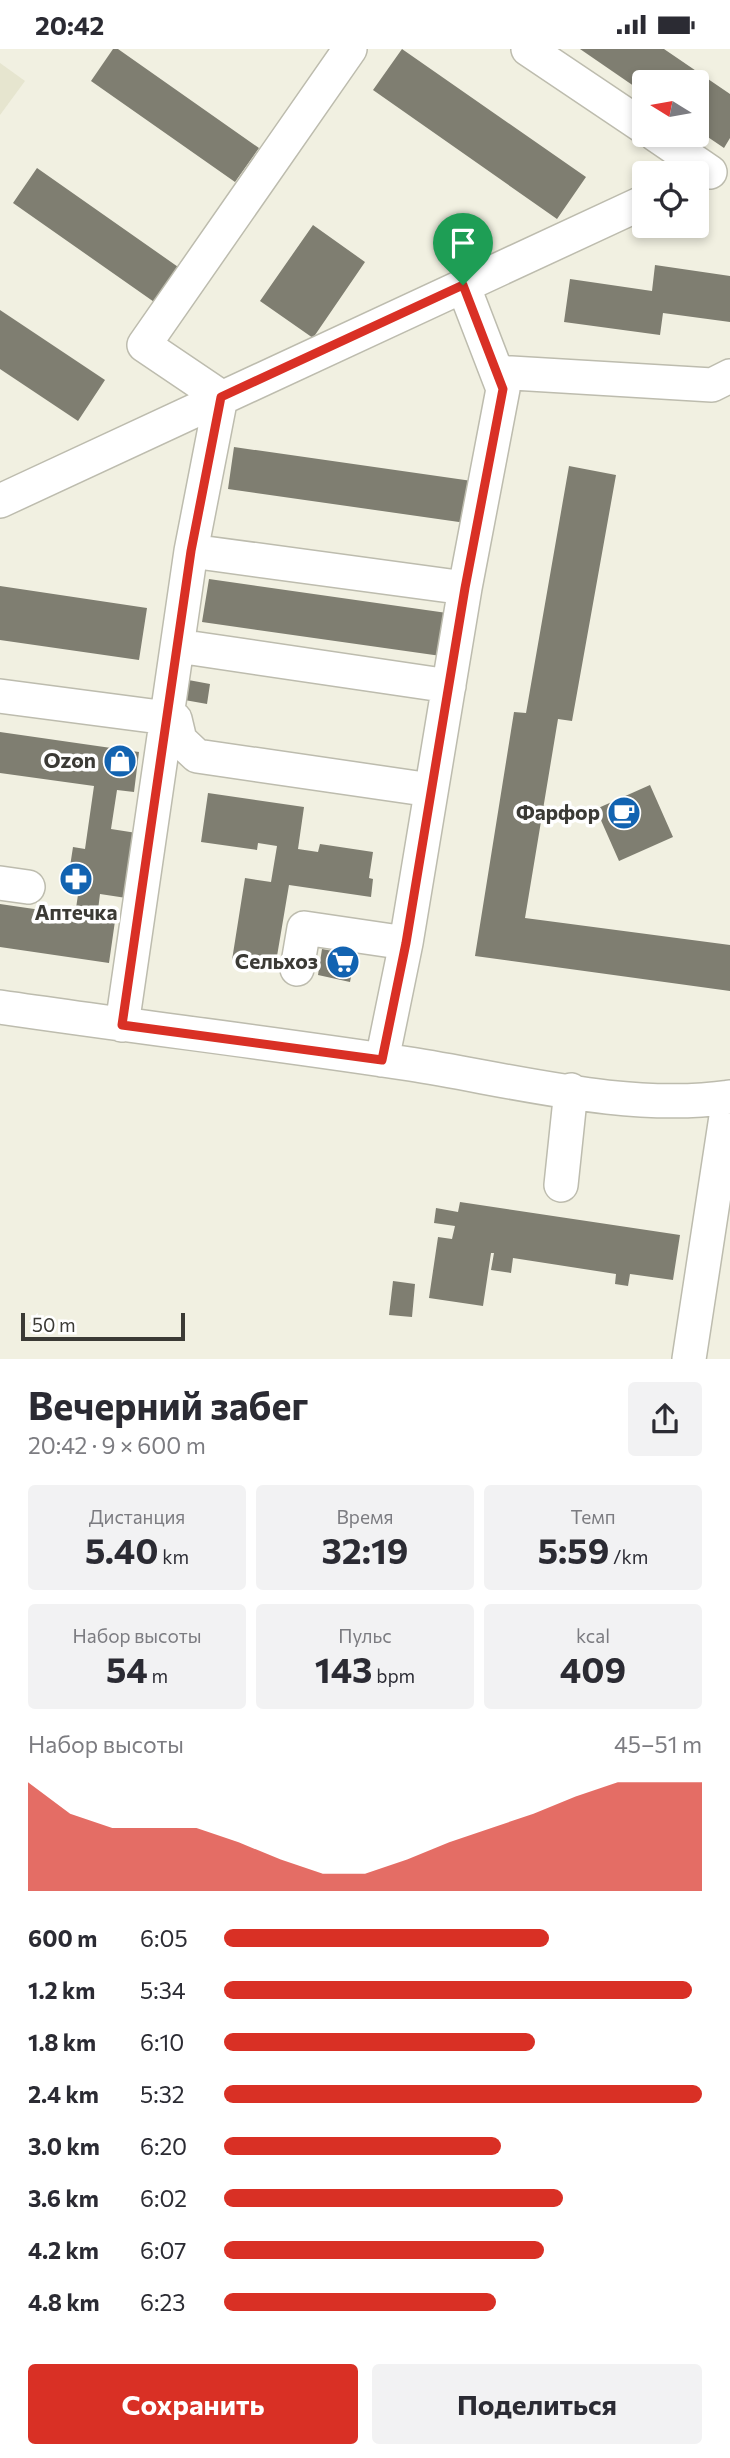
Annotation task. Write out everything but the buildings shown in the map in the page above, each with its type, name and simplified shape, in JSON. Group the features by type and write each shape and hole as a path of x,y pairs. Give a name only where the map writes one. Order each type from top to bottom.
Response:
{"street":[{"path":"221,397 144,345 349,49"},
{"path":"528,49 632,119"},
{"path":"675,147 712,171"},
{"path":"0,501 632,208"},
{"path":"382,1060 406,943 465,588 503,389 463,285"},
{"path":"497,372 712,385 730,376"},
{"path":"122,1025 191,551 221,397"},
{"path":"191,551 465,588"},
{"path":"178,646 449,686"},
{"path":"0,696 175,719 180,740 198,756 431,790"},
{"path":"297,969 304,928 406,943"},
{"path":"0,1007 382,1060 622,1099 707,1100 728,1112 689,1359"},
{"path":"561,1185 571,1090"}],"shaded area":[{"path":"0,63 25,81 0,115"}],"place":[{"name":"Ozon","path":"120,761"},
{"name":"Фарфор","path":"624,813"},
{"name":"Аптечка","path":"76,879"},
{"name":"Сельхоз","path":"343,962"}],"route":[{"path":"463,285 503,389 465,588 406,943 382,1060 122,1025 191,551 221,397 463,285"}]}
